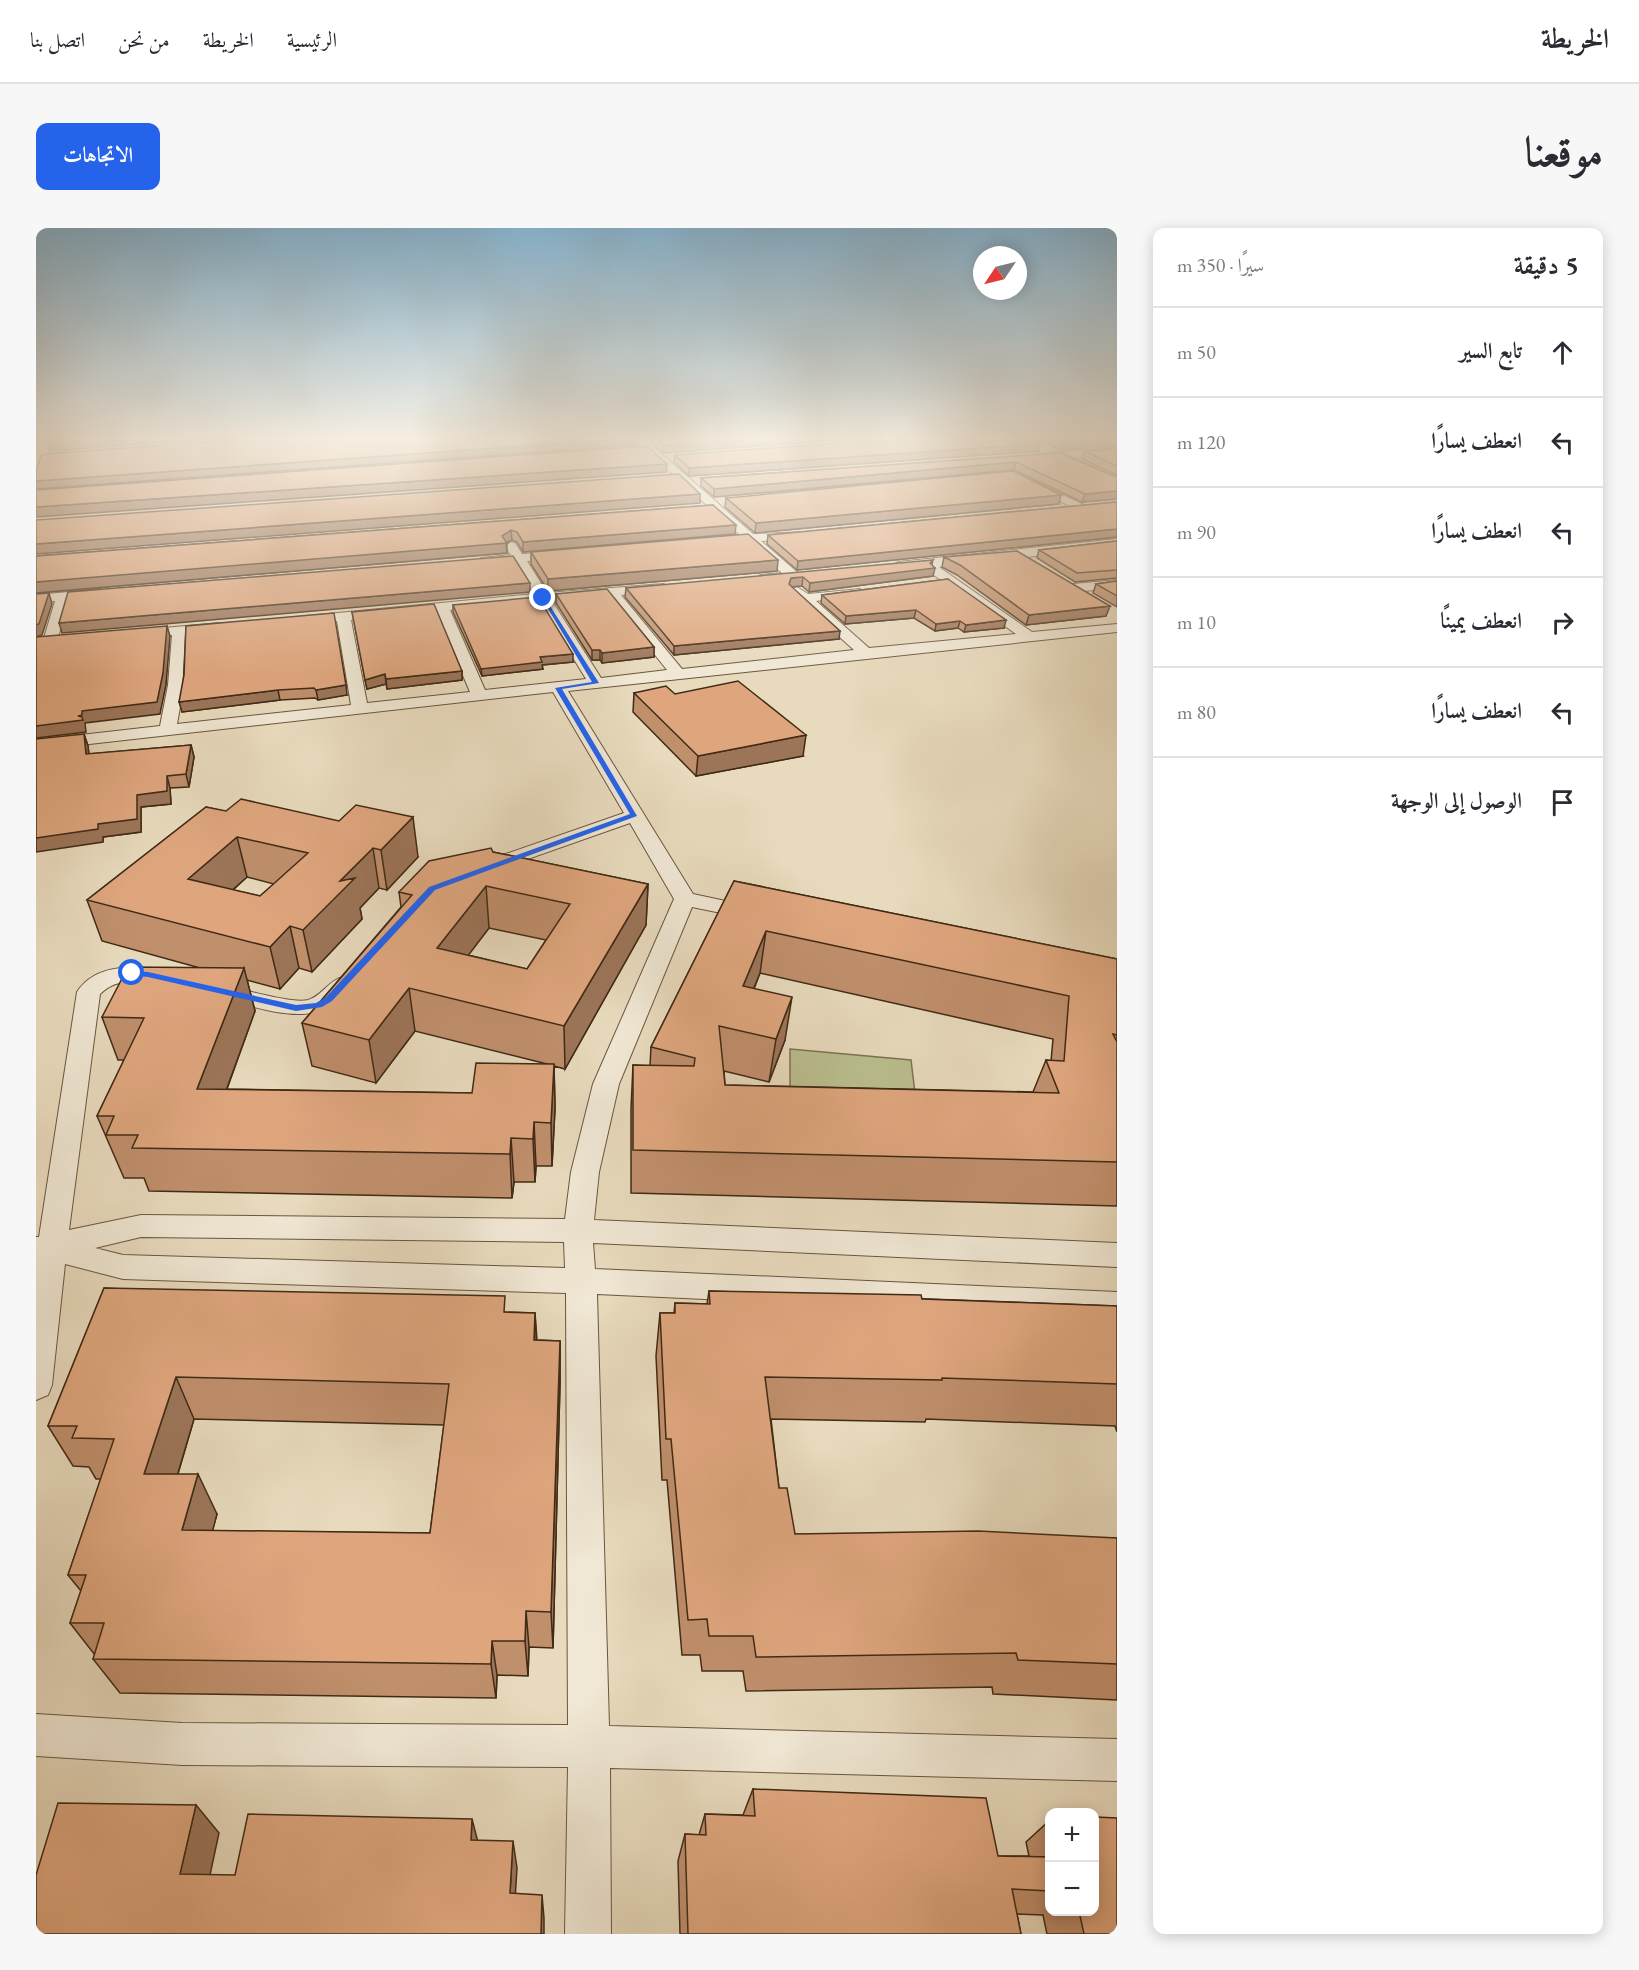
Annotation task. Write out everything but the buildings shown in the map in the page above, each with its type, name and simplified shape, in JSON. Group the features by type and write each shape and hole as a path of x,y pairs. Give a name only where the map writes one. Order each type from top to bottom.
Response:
{"street":[{"path":"723,516 749,539 798,576 756,579"},
{"path":"505,533 517,559 596,683"},
{"path":"705,542 814,534"},
{"path":"882,567 1117,543"},
{"path":"1099,544 1117,554"},
{"path":"470,562 574,553"},
{"path":"1017,554 1036,565"},
{"path":"927,564 1030,637"},
{"path":"778,577 806,598 866,653"},
{"path":"929,583 951,580"},
{"path":"1091,599 1069,585 1117,584"},
{"path":"285,621 543,598 614,587 678,585"},
{"path":"614,587 678,674"},
{"path":"806,598 873,590"},
{"path":"36,599 111,593"},
{"path":"49,641 63,597"},
{"path":"441,606 480,697"},
{"path":"343,616 360,709"},
{"path":"120,636 238,626"},
{"path":"36,745 866,653 1117,628"},
{"path":"168,730 176,685 179,631"},
{"path":"558,688 685,899 778,919"},
{"path":"460,877 635,815"},
{"path":"588,1934 589,1746 581,1281 578,1231 585,1172 606,1084 685,899"},
{"path":"36,1385 44,1249 89,992 102,981 118,975 148,975 296,1008 307,1008 329,999 361,964"},
{"path":"44,1249 141,1226 578,1231 1117,1255"},
{"path":"44,1249 123,1267 581,1281 1117,1305"},
{"path":"36,1735 182,1744 589,1746 1117,1760"}],"green space":[{"path":"790,1049 911,1060 917,1110 790,1097"}],"route":[{"path":"132,973 296,1008 319,1005 329,999 432,888 635,815 558,688 596,683 543,598"}]}
